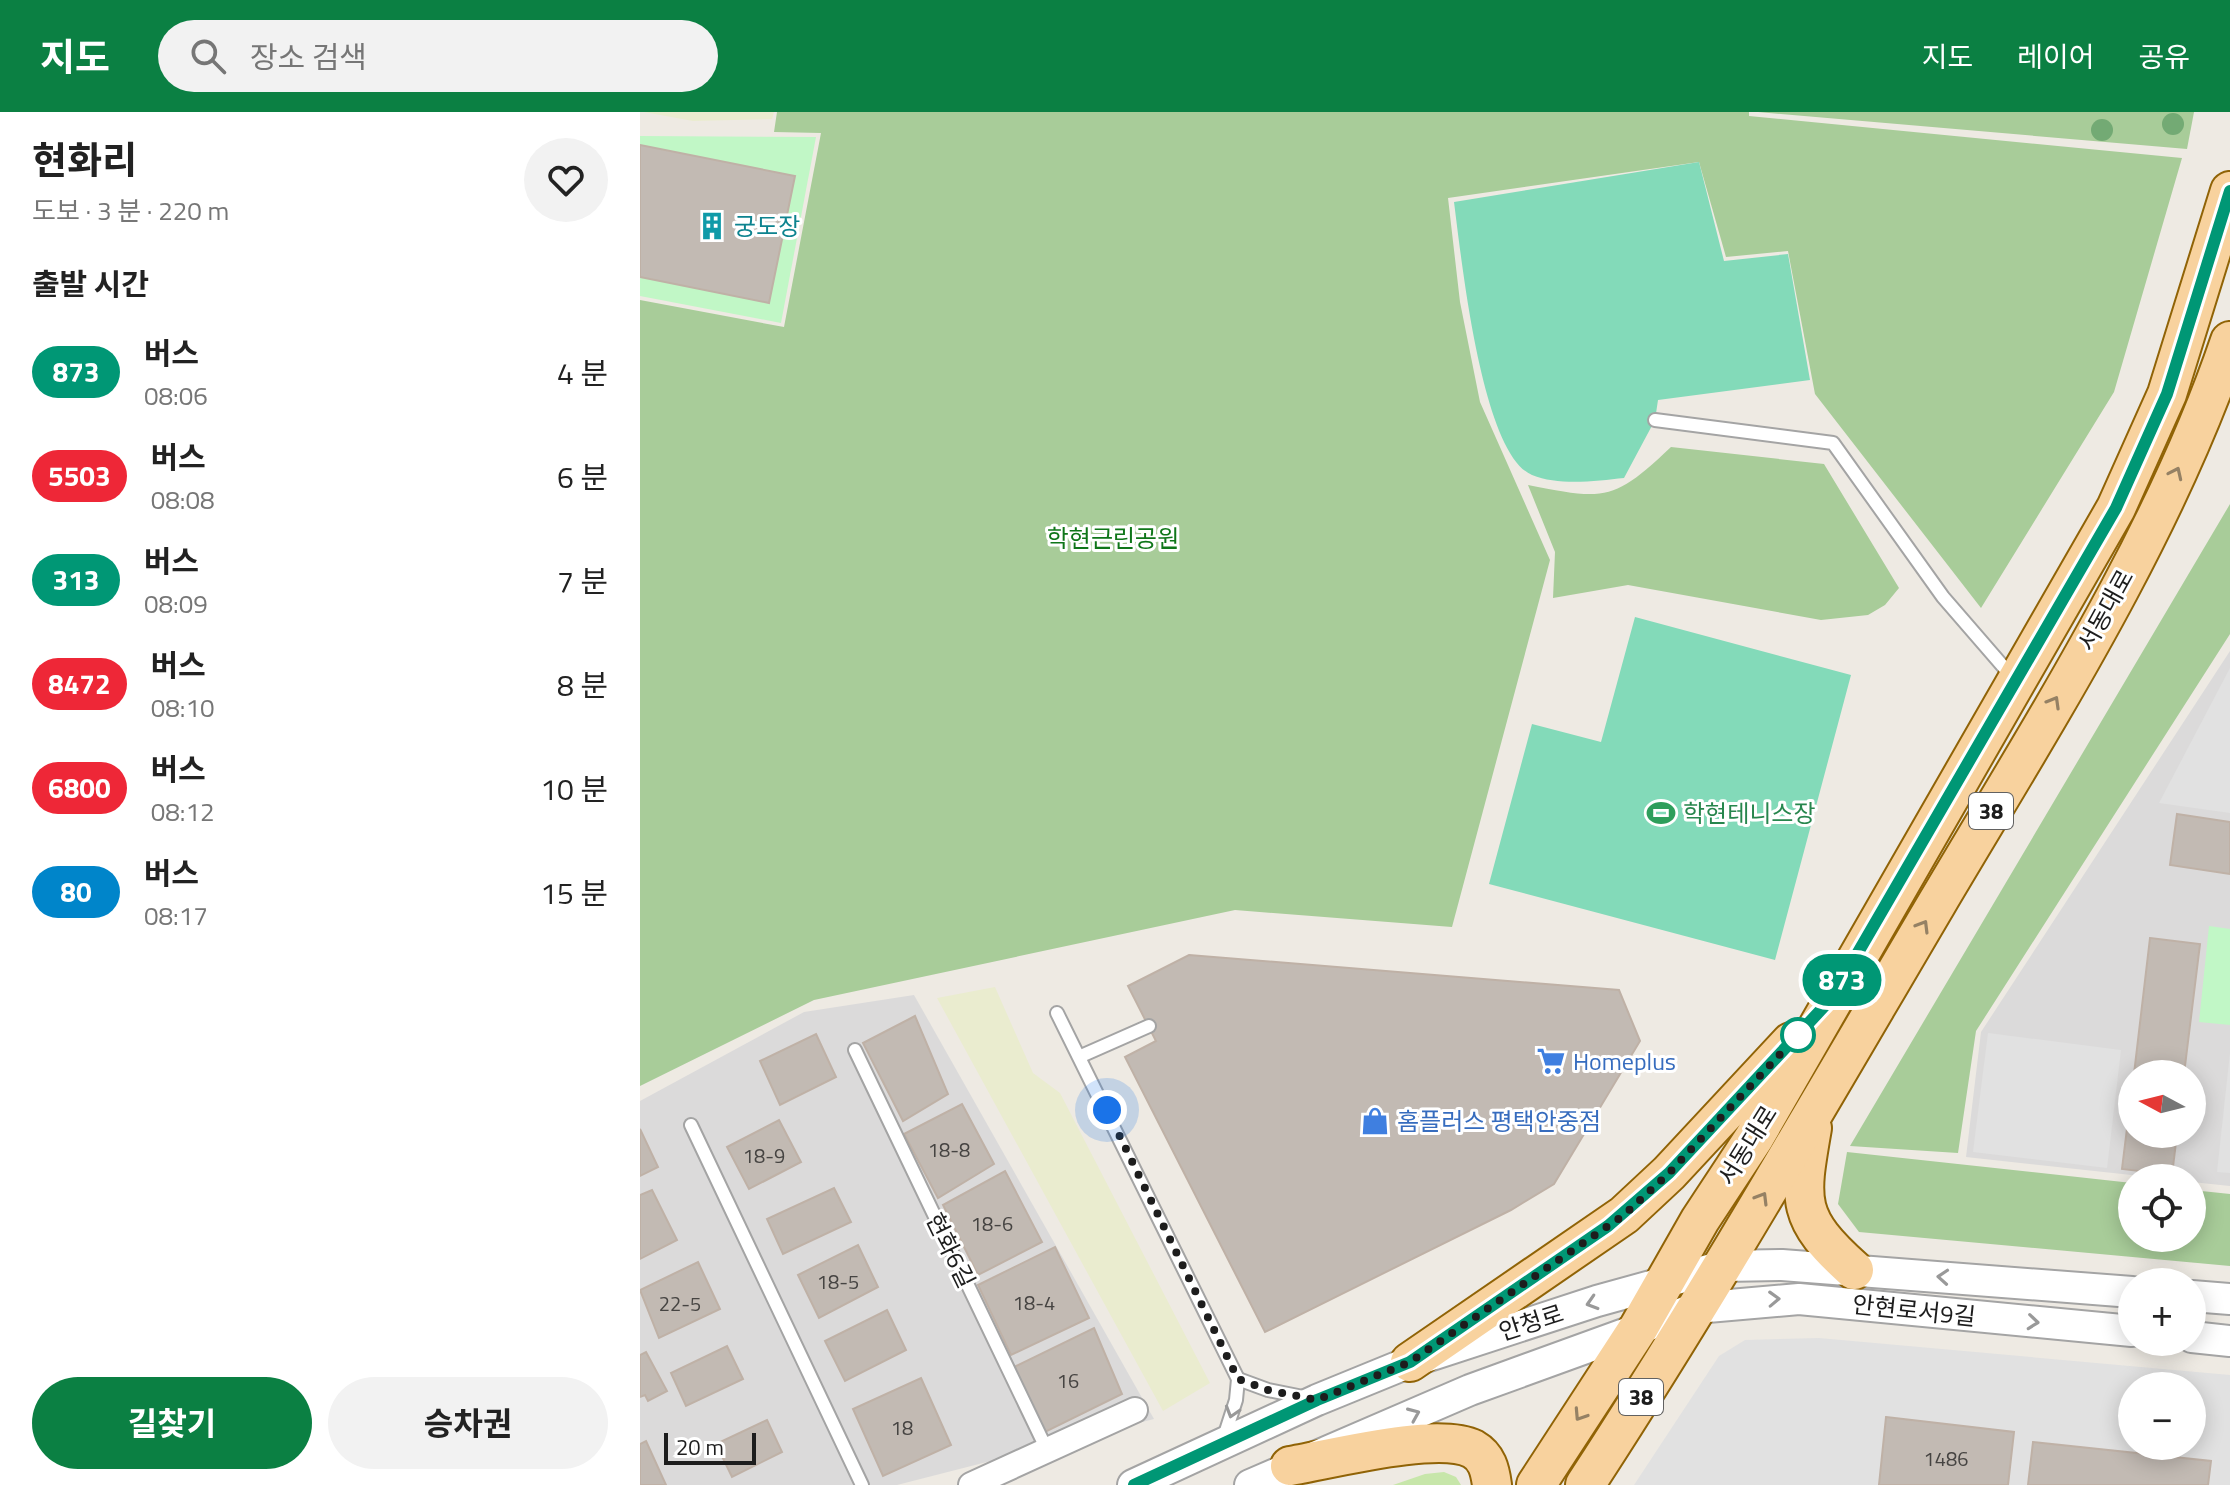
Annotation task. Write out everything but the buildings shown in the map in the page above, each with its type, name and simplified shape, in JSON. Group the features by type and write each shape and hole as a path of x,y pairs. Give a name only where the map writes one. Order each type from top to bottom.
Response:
{"main road":[{"name":"서동대로","path":"1536,1485 1639,1327 1700,1220 1754,1138 1831,999 2116,508 2167,394 2230,191"},
{"name":"서동대로","path":"1585,1485 1723,1266 1815,1111 1992,810 2128,569 2210,399 2230,341"},
{"path":"1410,1362 1624,1215 1669,1173 1831,999"},
{"path":"1815,1111 1804,1170 1803,1205 1824,1243 1854,1270"},
{"path":"1290,1466 1445,1442 1475,1450 1486,1460 1492,1485"}],"street":[{"name":"안청로","path":"1133,1485 1317,1400 1410,1362 1723,1266 1854,1270 2118,1291"},
{"path":"1666,1281 1696,1308"},
{"path":"2206,1297 2230,1299"},
{"name":"안현로서9길","path":"1696,1308 1799,1299 2118,1330"},
{"name":"안청로","path":"1250,1485 1470,1390 1696,1308"},
{"path":"2206,1338 2230,1341"},
{"path":"971,1485 1135,1410"}],"lane":[{"path":"1655,420 1833,443 1943,597 2016,681"},
{"path":"1057,1013 1081,1056 1238,1379 1236,1400 1222,1445"},
{"path":"1081,1056 1149,1026"},
{"name":"현화6길","path":"855,1050 1047,1450"},
{"path":"691,1125 862,1485"},
{"path":"1238,1379 1268,1390 1317,1400"}],"shaded area":[{"path":"2230,651 2230,1186 2206,1183 2206,1164 2118,1164 2118,1174 1966,1157 1981,1032"},
{"path":"2230,668 2230,813 2159,803"},
{"path":"914,995 1154,1419 897,1485 640,1485 640,1101 804,1012"},
{"path":"1988,1033 2121,1050 2107,1168 1973,1152"},
{"path":"2230,1053 2230,1173 2217,1172"},
{"path":"1819,1338 2197,1372 2118,1372 2118,1460 2206,1460 2206,1373 2230,1375 2230,1485 1634,1485 1719,1356 1745,1340"}],"green space":[{"path":"644,112 774,112 772,119 693,121"},
{"name":"학현근린공원","path":"777,112 1749,112 1749,116 2182,158 2114,392 1981,608 1815,394 1788,251 1726,257 1699,162 1448,198 1460,302 1480,402 1550,560 1452,927 1235,910 814,1000 640,1086 640,300 784,327 821,133 774,132"},
{"path":"1758,112 2194,112 2187,149"},
{"name":"궁도장","path":"640,136 816,137 781,323 640,296"},
{"path":"1699,162 1724,261 1788,254 1810,380 1658,400 1655,420 1624,478 1566,482 1532,475 1514,459 1499,431 1487,393 1468,306 1454,202"},
{"path":"1671,447 1824,464 1899,588 1885,605 1868,615 1821,620 1628,585 1553,598 1555,552 1528,485 1575,493 1607,492 1635,478"},
{"path":"2230,504 2230,634 1976,1031 1958,1153 1850,1146"},
{"name":"학현테니스장","path":"1635,617 1851,675 1775,960 1489,884 1532,724 1601,742"},
{"path":"2209,926 2230,929 2230,1025 2199,1022"},
{"path":"995,987 1033,1073 1060,1093 1210,1383 1163,1411 937,998"},
{"path":"1847,1152 2118,1181 2118,1252 2206,1252 2206,1191 2230,1194 2230,1266 1859,1232 1838,1204"},
{"path":"1444,1472 1456,1477 1461,1485 1393,1485 1425,1474"}],"bus line":[{"name":"873","path":"1134,1485 1317,1400 1410,1362 1624,1215 1669,1173 1831,999 2116,508 2167,394 2230,191"}],"place":[{"name":"궁도장","path":"712,226"},
{"name":"학현테니스장","path":"1661,813"},
{"name":"Homeplus","path":"1551,1061"},
{"name":"홈플러스 평택안중점","path":"1375,1121"}],"route":[{"path":"1107,1110 1238,1379 1268,1390 1317,1400 1410,1362 1624,1215 1669,1173 1798,1035"}]}
